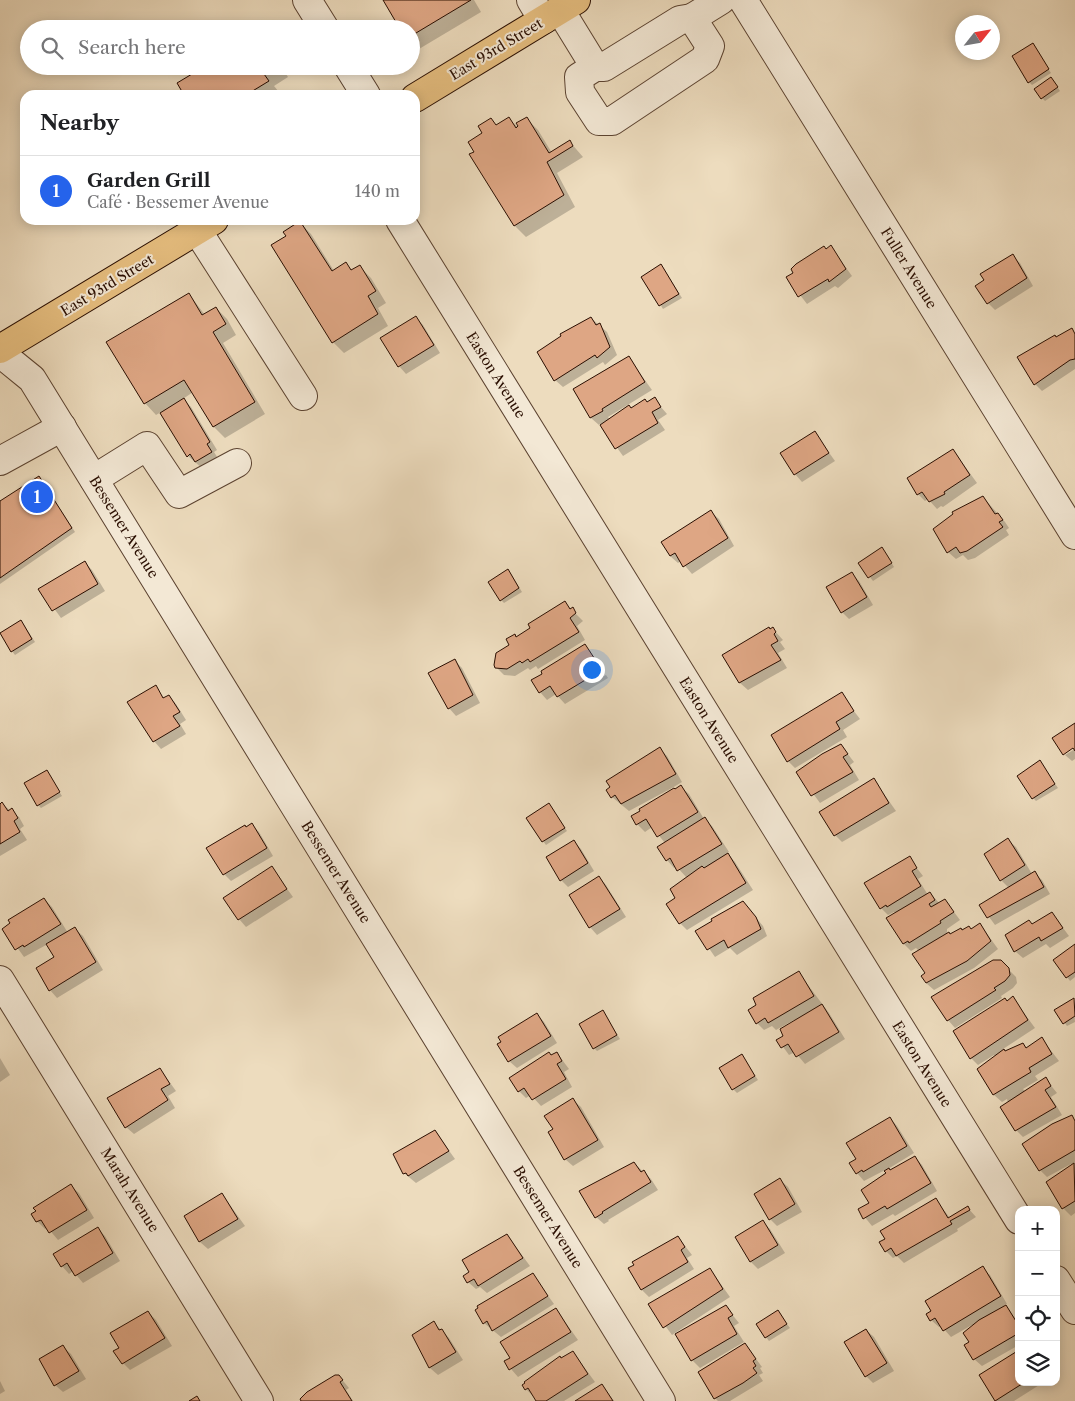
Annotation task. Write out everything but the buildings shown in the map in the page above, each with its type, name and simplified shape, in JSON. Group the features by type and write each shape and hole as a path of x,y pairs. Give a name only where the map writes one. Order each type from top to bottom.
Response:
{"main road":[{"name":"East 93rd Street","path":"420,95 552,8"},
{"name":"East 93rd Street","path":"0,349 206,225"}],"street":[{"path":"307,0 319,20"},
{"path":"692,18 710,46 705,58 612,121 599,121 580,92 579,77 595,67 604,67 680,20 692,18 721,0"},
{"name":"Fuller Avenue","path":"743,0 1075,535"},
{"path":"552,8 595,67"},
{"path":"354,75 363,90"},
{"path":"206,225 303,396"},
{"name":"Easton Avenue","path":"403,225 1015,1214"},
{"name":"Bessemer Avenue","path":"0,353 32,379 661,1401"},
{"path":"0,461 62,427"},
{"path":"94,479 147,446 179,494 237,463"},
{"name":"Marah Avenue","path":"0,980 259,1401"},
{"path":"1060,1286 1075,1310"}],"place":[{"name":"Garden Grill","path":"37,497"}]}
